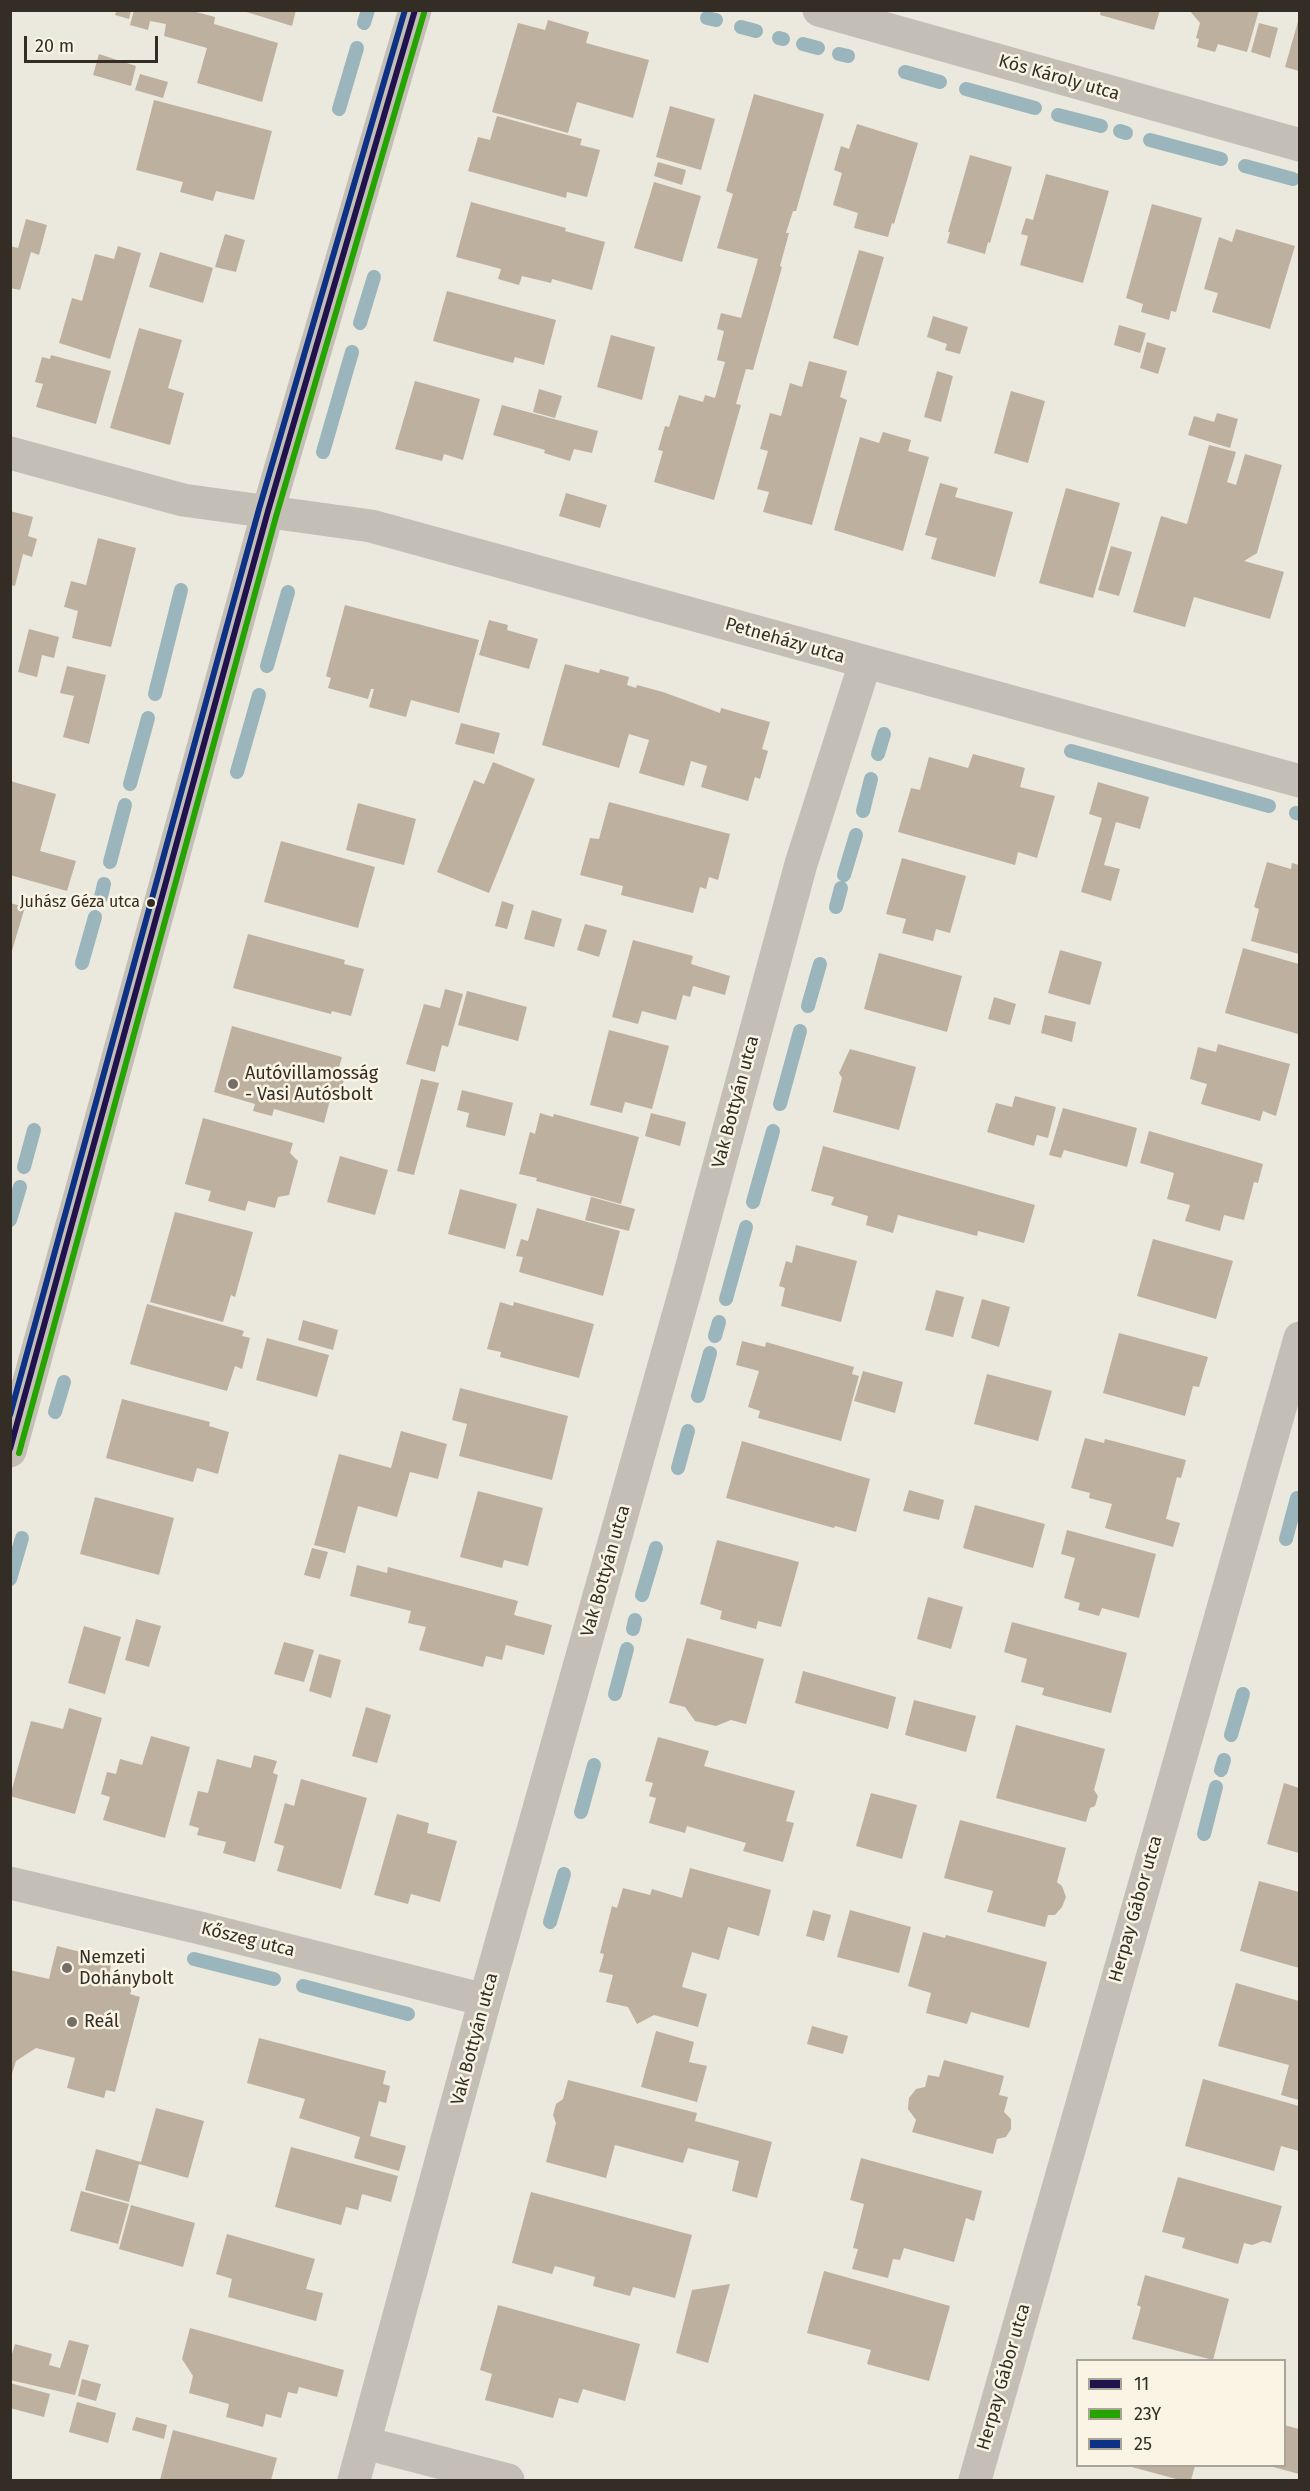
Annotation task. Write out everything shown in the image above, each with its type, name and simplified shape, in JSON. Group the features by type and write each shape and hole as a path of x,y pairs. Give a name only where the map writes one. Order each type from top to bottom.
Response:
{"street":[{"path":"10,1451 268,511 415,10"},
{"name":"Kós Károly utca","path":"819,10 1299,145"},
{"path":"10,453 183,500 268,511"},
{"name":"Petneházy utca","path":"268,511 371,526 1299,781"},
{"name":"Vak Bottyán utca","path":"354,2481 485,2000 687,1284 801,864 865,663"},
{"name":"Herpay Gábor utca","path":"975,2481 1299,1338"},
{"name":"Kőszeg utca","path":"10,1883 485,2000"},
{"path":"365,2443 508,2481"}],"building":[{"path":"117,10 131,10 129,19 115,15"},
{"path":"134,10 189,10 215,17 214,24 278,43 262,102 197,83 207,48 164,36 166,24 150,21 148,30 130,25"},
{"path":"240,10 296,10 292,26"},
{"path":"1101,10 1160,10 1154,30 1100,15"},
{"path":"1189,10 1259,10 1247,52 1218,44 1215,52 1197,47 1199,39 1196,38 1200,23"},
{"path":"1299,18 1299,71 1285,67"},
{"path":"548,20 589,32 586,43 649,60 633,118 577,102 568,133 492,112 518,23 545,30"},
{"path":"1259,23 1278,28 1270,58 1251,52"},
{"path":"99,54 136,66 131,86 93,75"},
{"path":"140,74 168,82 163,98 135,90"},
{"path":"754,94 824,114 796,211 793,211 786,233 789,233 780,266 782,267 753,370 746,369 736,404 741,405 714,500 654,482 663,451 658,450 665,426 669,427 679,395 703,402 705,395 715,398 725,362 717,360 724,331 717,329 721,313 741,318 758,259 717,248 733,194 726,191"},
{"path":"154,100 272,131 254,200 216,191 213,201 180,192 183,182 136,170"},
{"path":"670,106 715,119 701,170 656,157"},
{"path":"497,116 582,139 580,145 600,150 587,197 567,192 566,198 468,171 478,137 490,140"},
{"path":"857,124 918,143 888,237 854,228 858,213 833,205 842,173 834,170 841,146 849,149"},
{"path":"970,155 1012,167 985,254 947,243 950,232 948,232"},
{"path":"658,162 686,170 682,185 654,176"},
{"path":"1046,174 1109,191 1083,283 1020,265 1028,236 1021,234 1026,218 1033,220"},
{"path":"654,182 701,196 682,262 634,248"},
{"path":"471,202 566,228 565,231 605,242 592,290 552,279 551,283 522,276 519,285 498,279 501,269 456,257"},
{"path":"1152,204 1202,218 1176,312 1171,311 1169,320 1141,312 1143,304 1126,298"},
{"path":"26,219 47,225 39,255 31,252 20,290 10,288 10,246 18,248"},
{"path":"1236,229 1295,246 1270,329 1212,312 1218,293 1204,289 1219,237 1232,242"},
{"path":"225,234 245,240 236,272 215,267"},
{"path":"118,246 141,253 110,359 59,343 72,298 82,301 95,254 114,259"},
{"path":"859,250 884,257 858,346 833,338"},
{"path":"160,252 213,268 203,303 149,287"},
{"path":"447,291 556,320 544,365 515,357 513,363 433,341"},
{"path":"933,316 968,327 960,354 945,350 947,344 927,337"},
{"path":"1119,325 1146,333 1140,353 1114,345"},
{"path":"139,328 182,340 168,388 184,393 170,445 110,428"},
{"path":"611,335 655,347 642,400 597,387"},
{"path":"1147,342 1166,348 1158,374 1140,368"},
{"path":"51,355 111,371 96,424 36,407 43,384 35,382 42,357 50,359"},
{"path":"809,361 847,371 840,397 847,400 812,525 763,512 769,492 757,489 768,451 760,449 770,413 781,416 790,383 802,387"},
{"path":"937,371 953,376 941,422 924,417"},
{"path":"415,381 480,399 463,460 444,454 442,461 395,449"},
{"path":"539,389 562,396 555,418 533,412"},
{"path":"1011,391 1045,401 1028,463 994,453"},
{"path":"502,405 598,431 592,453 574,449 570,461 544,453 545,450 493,435"},
{"path":"1217,413 1238,419 1230,448 1188,435 1194,416 1214,422"},
{"path":"883,432 911,440 908,451 929,457 903,551 834,530 860,437 879,443"},
{"path":"1209,445 1236,452 1227,482 1236,485 1245,454 1282,465 1257,553 1244,561 1284,572 1270,619 1194,597 1185,627 1133,612 1161,516 1187,524"},
{"path":"940,483 958,488 955,497 1013,512 995,577 931,559 937,538 925,535"},
{"path":"1066,488 1120,503 1093,598 1039,583"},
{"path":"566,493 607,505 600,528 559,516"},
{"path":"10,511 33,517 28,536 37,539 32,557 23,554 15,586 10,585"},
{"path":"98,538 136,548 111,647 72,638 78,611 64,607 71,581 86,585"},
{"path":"1111,546 1132,552 1119,596 1098,590"},
{"path":"345,605 479,640 459,713 411,700 406,717 369,707 374,689 371,689 368,699 328,688 331,678 326,676"},
{"path":"489,620 508,625 507,630 538,639 529,669 479,655"},
{"path":"29,629 59,637 54,658 42,655 37,677 18,672"},
{"path":"565,664 599,673 600,669 629,677 627,685 636,688 637,685 663,692 720,713 721,708 770,722 762,749 768,751 760,779 755,777 748,801 701,787 707,766 691,761 684,786 639,773 649,740 629,734 619,768 542,745"},
{"path":"67,666 106,675 89,744 63,737 74,696 60,693"},
{"path":"461,723 500,733 494,754 455,744"},
{"path":"973,754 1025,768 1020,787 1055,796 1037,858 1018,852 1015,865 898,832 911,788 920,790 929,757 968,768"},
{"path":"493,762 535,779 489,893 437,872 474,780 484,784"},
{"path":"10,781 56,794 40,851 76,861 67,891 10,875"},
{"path":"1098,782 1149,797 1140,829 1116,822 1104,865 1120,869 1111,901 1081,892 1102,818 1089,814"},
{"path":"609,802 730,834 718,880 709,877 706,889 700,887 693,913 621,895 623,886 580,875 590,838 599,839"},
{"path":"358,803 416,819 404,865 346,850"},
{"path":"281,841 375,867 358,928 264,902"},
{"path":"902,858 966,876 950,933 936,929 933,941 902,933 906,919 886,914"},
{"path":"1267,862 1291,869 1292,863 1299,865 1299,954 1251,941 1259,909 1254,907"},
{"path":"502,901 514,905 507,929 495,926"},
{"path":"10,903 25,907 11,954 10,954"},
{"path":"532,910 562,919 554,947 524,939"},
{"path":"585,924 607,930 599,957 577,950"},
{"path":"248,934 345,960 344,964 364,969 351,1016 332,1011 331,1014 233,988"},
{"path":"633,940 693,956 691,964 730,976 725,995 693,986 690,997 683,995 676,1020 642,1011 638,1024 612,1017"},
{"path":"1243,948 1299,964 1298,1034 1225,1013"},
{"path":"1060,950 1102,962 1090,1005 1048,993"},
{"path":"879,953 962,976 947,1032 864,1009"},
{"path":"445,989 463,994 448,1047 442,1045 435,1072 406,1064 424,1004 440,1008"},
{"path":"467,991 527,1007 518,1041 458,1025"},
{"path":"994,997 1016,1004 1010,1025 988,1019"},
{"path":"1045,1015 1076,1022 1072,1042 1041,1033"},
{"path":"232,1026 342,1057 336,1078 344,1080 338,1103 330,1100 324,1123 274,1109 272,1116 253,1111 255,1104 214,1092"},
{"path":"609,1030 669,1046 652,1109 625,1102 622,1113 590,1105"},
{"path":"1218,1044 1290,1064 1276,1116 1263,1111 1260,1121 1201,1104 1207,1084 1190,1079 1198,1047 1216,1052"},
{"path":"850,1049 916,1067 899,1130 833,1112 842,1078 839,1073"},
{"path":"421,1079 439,1083 414,1175 397,1171"},
{"path":"462,1090 513,1103 505,1136 466,1127 469,1113 457,1110"},
{"path":"1015,1096 1056,1107 1048,1138 1037,1135 1034,1146 987,1132 996,1103 1012,1107"},
{"path":"1063,1108 1137,1128 1127,1167 1064,1150 1061,1158 1049,1155"},
{"path":"540,1113 553,1117 554,1114 639,1137 621,1204 536,1181 537,1178 519,1174 530,1132 535,1134"},
{"path":"651,1113 686,1122 680,1146 645,1136"},
{"path":"203,1118 293,1143 290,1153 298,1161 289,1195 278,1197 275,1208 248,1201 245,1211 208,1201 211,1191 185,1184"},
{"path":"1149,1131 1263,1164 1258,1183 1254,1182 1244,1220 1224,1215 1220,1231 1185,1221 1190,1205 1167,1199 1174,1173 1140,1163"},
{"path":"823,1146 1035,1205 1024,1243 978,1231 977,1236 898,1215 893,1233 866,1225 868,1216 831,1205 834,1197 811,1191"},
{"path":"340,1156 388,1170 375,1215 327,1202"},
{"path":"460,1189 517,1204 505,1249 448,1234"},
{"path":"591,1197 635,1209 629,1231 585,1220"},
{"path":"537,1208 620,1231 603,1296 519,1272 523,1257 516,1256 521,1239 528,1241"},
{"path":"175,1212 253,1232 235,1297 231,1295 223,1322 150,1302"},
{"path":"1153,1239 1233,1261 1216,1319 1137,1296"},
{"path":"796,1245 857,1261 841,1322 781,1306 785,1288 779,1286 786,1261 792,1263"},
{"path":"936,1290 964,1297 953,1337 925,1330"},
{"path":"982,1299 1010,1307 999,1347 971,1338"},
{"path":"500,1302 513,1306 514,1302 594,1324 579,1378 500,1357 501,1352 487,1349"},
{"path":"147,1304 244,1331 242,1336 250,1338 242,1369 235,1366 227,1391 130,1364"},
{"path":"303,1320 338,1330 333,1350 298,1340"},
{"path":"1119,1333 1208,1357 1199,1387 1193,1386 1185,1416 1103,1393"},
{"path":"267,1338 329,1355 317,1397 256,1380"},
{"path":"742,1341 765,1347 766,1342 854,1367 852,1374 859,1376 841,1441 758,1418 760,1411 748,1407 759,1371 736,1365"},
{"path":"863,1371 903,1382 895,1413 854,1401"},
{"path":"987,1374 1052,1391 1038,1441 974,1424"},
{"path":"460,1388 568,1416 552,1480 459,1456 467,1424 452,1420"},
{"path":"122,1399 210,1422 209,1426 229,1432 218,1474 197,1468 193,1482 106,1458"},
{"path":"401,1431 447,1444 438,1479 410,1472 397,1517 358,1506 345,1553 314,1545 339,1454 391,1468"},
{"path":"1085,1438 1104,1443 1105,1439 1186,1460 1181,1478 1177,1477 1166,1519 1180,1523 1173,1547 1105,1528 1112,1504 1089,1498 1090,1493 1071,1488"},
{"path":"742,1441 870,1479 856,1532 726,1498"},
{"path":"909,1490 944,1500 939,1520 903,1511"},
{"path":"478,1491 543,1508 528,1566 504,1560 502,1568 460,1557"},
{"path":"95,1497 174,1518 159,1575 80,1554"},
{"path":"975,1505 1045,1524 1033,1568 963,1548"},
{"path":"1067,1530 1156,1554 1139,1618 1102,1608 1099,1616 1078,1610 1080,1603 1064,1598 1075,1558 1061,1554"},
{"path":"717,1540 799,1562 781,1627 758,1621 756,1629 720,1619 722,1611 700,1604"},
{"path":"312,1548 328,1552 320,1579 304,1575"},
{"path":"357,1565 387,1573 388,1567 518,1601 514,1615 552,1625 544,1655 506,1645 502,1660 486,1656 483,1667 419,1650 426,1627 408,1623 411,1611 350,1596"},
{"path":"928,1597 963,1607 951,1649 917,1639"},
{"path":"136,1619 161,1626 149,1667 125,1660"},
{"path":"1012,1622 1127,1653 1111,1713 1042,1695 1044,1688 1021,1682 1027,1659 1004,1652"},
{"path":"84,1626 121,1637 105,1694 68,1683"},
{"path":"687,1638 764,1659 746,1724 731,1720 716,1726 695,1721 685,1707 669,1703"},
{"path":"284,1642 314,1650 304,1682 274,1674"},
{"path":"319,1654 341,1660 331,1698 309,1691"},
{"path":"803,1671 896,1697 888,1729 795,1703"},
{"path":"914,1700 976,1716 966,1752 905,1735"},
{"path":"366,1707 391,1715 377,1763 352,1756"},
{"path":"69,1708 102,1718 75,1814 10,1796 31,1721 63,1729"},
{"path":"1016,1725 1105,1749 1094,1790 1098,1796 1095,1806 1090,1808 1086,1822 996,1798"},
{"path":"151,1736 190,1747 165,1838 103,1820 110,1797 101,1794 107,1772 116,1774 120,1759 142,1765"},
{"path":"658,1737 709,1751 704,1766 795,1791 786,1821 794,1823 783,1862 743,1851 746,1843 687,1826 685,1833 649,1823 656,1798 649,1796 653,1783 645,1781"},
{"path":"254,1755 277,1761 273,1773 278,1775 255,1862 223,1853 226,1842 197,1835 199,1828 189,1825 198,1791 208,1793 217,1759 251,1768"},
{"path":"301,1779 367,1798 341,1889 277,1871 284,1846 274,1843 285,1803 294,1806"},
{"path":"1284,1783 1299,1788 1299,1853 1267,1844"},
{"path":"871,1793 917,1805 902,1859 856,1846"},
{"path":"397,1814 429,1823 427,1833 457,1841 440,1902 411,1894 408,1904 374,1895"},
{"path":"960,1820 1066,1848 1057,1882 1062,1886 1066,1897 1062,1907 1055,1915 1048,1915 1045,1927 987,1912 993,1891 944,1878"},
{"path":"690,1868 771,1890 759,1936 728,1927 719,1960 692,1952 682,1987 707,1994 698,2027 654,2015 637,2024 628,2007 606,2002 613,1975 599,1972 604,1954 600,1953 612,1906 617,1908 623,1888 650,1895 652,1889 682,1898"},
{"path":"1259,1881 1299,1892 1299,1968 1240,1951"},
{"path":"813,1910 831,1915 824,1941 806,1936"},
{"path":"850,1910 911,1927 899,1973 837,1957"},
{"path":"923,1932 945,1938 946,1935 1047,1962 1029,2028 971,2012 967,2024 926,2013 931,1993 908,1986"},
{"name":"Reál","path":"57,1946 112,1960 109,1975 134,1982 130,1994 140,1997 115,2092 106,2090 104,2098 67,2088 75,2058 36,2048 16,2061 10,2080 10,1970 49,1979"},
{"path":"1236,1983 1299,2001 1299,2100 1281,2095 1289,2065 1218,2046"},
{"path":"812,2026 848,2036 843,2054 807,2044"},
{"path":"656,2031 694,2042 689,2062 707,2066 697,2102 641,2087"},
{"path":"259,2038 386,2071 383,2084 390,2086 386,2103 379,2101 370,2136 406,2146 399,2171 354,2158 360,2137 299,2118 305,2099 247,2083"},
{"path":"944,2060 1004,2076 999,2095 1008,2097 1004,2112 1011,2119 1011,2129 1006,2137 997,2139 993,2154 912,2132 916,2120 908,2109 909,2098 916,2089 925,2087 928,2075 939,2077"},
{"path":"1203,2079 1299,2106 1299,2151 1281,2146 1274,2171 1185,2146"},
{"path":"568,2080 697,2113 695,2121 772,2142 757,2198 732,2191 739,2161 688,2148 683,2163 615,2145 606,2178 546,2162 556,2123 553,2115 556,2104 563,2099"},
{"path":"156,2108 204,2121 188,2178 139,2164 129,2202 85,2190 96,2149 141,2162"},
{"path":"291,2147 398,2176 391,2202 362,2194 358,2210 346,2207 341,2225 275,2207"},
{"path":"861,2158 982,2191 974,2221 966,2218 954,2262 904,2248 900,2260 893,2259 888,2278 852,2269 858,2249 853,2248 864,2204 850,2200"},
{"path":"1178,2177 1282,2206 1271,2243 1263,2241 1252,2245 1244,2243 1238,2264 1182,2248 1185,2238 1162,2232"},
{"path":"81,2191 129,2204 118,2244 70,2231"},
{"path":"531,2192 692,2235 675,2298 633,2287 630,2296 593,2286 595,2277 555,2266 552,2274 512,2263"},
{"path":"131,2205 195,2223 183,2267 119,2249"},
{"path":"227,2234 315,2259 306,2289 323,2293 316,2321 228,2297 232,2279 216,2274"},
{"path":"824,2271 950,2306 929,2381 867,2364 871,2350 807,2333"},
{"path":"1145,2275 1229,2299 1213,2359 1132,2339 1141,2307 1137,2305"},
{"path":"730,2284 708,2363 676,2353 692,2290"},
{"path":"498,2305 640,2344 625,2401 583,2389 578,2403 559,2398 553,2418 485,2400 492,2374 480,2370"},
{"path":"190,2328 344,2370 337,2397 299,2387 297,2394 288,2392 281,2418 266,2414 263,2427 226,2417 229,2404 189,2393 193,2376 182,2359"},
{"path":"69,2340 89,2345 75,2395 10,2380 10,2361 15,2344 52,2354 49,2365 60,2368"},
{"path":"82,2379 101,2384 96,2401 78,2396"},
{"path":"10,2383 50,2394 44,2417 10,2408"},
{"path":"77,2402 116,2413 108,2443 69,2432"},
{"path":"136,2417 167,2425 164,2439 132,2430"},
{"path":"1286,2426 1299,2429 1299,2474 1273,2467 1286,2467"},
{"path":"173,2430 277,2458 271,2480 160,2480"},
{"path":"1132,2467 1195,2467 1191,2480 1180,2480"}],"waterway":[{"path":"364,23 368,10"},
{"path":"707,18 716,20"},
{"path":"741,27 756,31"},
{"path":"779,38 783,39"},
{"path":"803,44 818,48"},
{"path":"339,109 357,48"},
{"path":"839,54 848,56"},
{"path":"905,72 940,82"},
{"path":"966,89 1035,108"},
{"path":"1058,115 1101,126"},
{"path":"1120,131 1126,133"},
{"path":"1150,140 1221,159"},
{"path":"1245,166 1293,179"},
{"path":"360,323 374,277"},
{"path":"323,452 352,352"},
{"path":"155,694 181,590"},
{"path":"267,666 288,592"},
{"path":"237,772 259,695"},
{"path":"130,784 148,718"},
{"path":"878,754 884,734"},
{"path":"1071,751 1269,806"},
{"path":"863,811 871,779"},
{"path":"110,862 125,805"},
{"path":"1296,813 1300,814"},
{"path":"844,875 856,835"},
{"path":"101,897 104,884"},
{"path":"836,907 841,888"},
{"path":"82,963 95,917"},
{"path":"808,1006 820,964"},
{"path":"780,1104 800,1031"},
{"path":"24,1167 34,1130"},
{"path":"753,1202 773,1131"},
{"path":"10,1220 20,1187"},
{"path":"726,1299 746,1227"},
{"path":"715,1336 719,1322"},
{"path":"698,1396 710,1353"},
{"path":"55,1412 64,1382"},
{"path":"678,1468 688,1431"},
{"path":"1286,1539 1297,1498"},
{"path":"10,1579 22,1538"},
{"path":"642,1595 656,1548"},
{"path":"633,1629 635,1620"},
{"path":"615,1694 627,1649"},
{"path":"1231,1735 1243,1694"},
{"path":"1221,1770 1224,1760"},
{"path":"581,1812 594,1765"},
{"path":"1204,1834 1216,1787"},
{"path":"550,1922 564,1874"},
{"path":"194,1959 274,1979"},
{"path":"303,1986 408,2014"}],"transit line":[{"name":"25","path":"10,1415 259,509 405,10"},
{"name":"11","path":"10,1449 268,511 415,10"},
{"name":"23Y","path":"19,1453 277,513 424,13"}],"place":[{"name":"Juhász Géza utca","path":"151,903"},
{"name":"Autóvillamosság - Vasi Autósbolt","path":"233,1084"},
{"name":"Nemzeti Dohánybolt","path":"67,1968"},
{"name":"Reál","path":"72,2022"}]}
